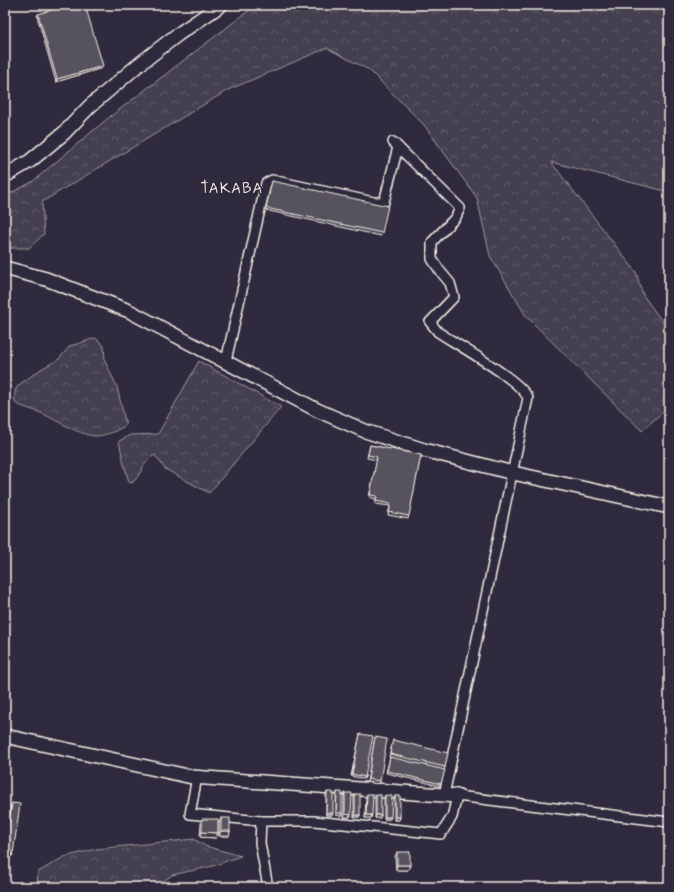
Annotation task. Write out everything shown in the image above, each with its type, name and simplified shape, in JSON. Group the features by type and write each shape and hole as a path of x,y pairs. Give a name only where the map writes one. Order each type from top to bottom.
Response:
{"street":[{"path":"5,176 30,161 90,106 137,66 221,5"},
{"path":"226,361 266,183 272,180 374,202 384,202 395,144 460,208 456,217 432,242 432,259 440,272 450,283 454,297 430,322 438,332 513,382 525,392 528,398 444,795"},
{"path":"5,268 46,279 90,295 129,312 226,361 317,410 365,430 424,450 513,473 669,507"},
{"path":"5,736 197,777 457,796 669,822"},
{"path":"197,777 190,814 261,821 314,821 441,834 452,817 457,796"},
{"path":"261,821 260,843 268,887"}],"green space":[{"path":"256,5 669,5 669,192 551,162 636,272 643,295 669,331 669,406 642,431 526,316 490,256 477,198 424,125 369,70 327,48 228,90 42,202 44,234 29,248 5,248 5,196 32,182 107,119"},
{"path":"96,338 104,346 105,361 117,387 126,425 105,435 92,436 77,431 41,413 15,403 15,392 20,384 41,369 59,359 70,346"},
{"path":"199,361 281,407 209,493 165,469 155,455 148,460 135,480 132,483 129,482 119,441 130,435 158,434"},
{"path":"194,839 205,846 241,856 213,866 172,875 155,887 38,887 37,885 38,872 64,857 96,849"}],"building":[{"path":"68,5 85,5 103,66 57,79 38,14"},
{"path":"272,181 388,206 382,233 266,208"},
{"path":"370,445 421,455 409,516 389,512 391,504 376,501 377,496 370,495 377,457 368,455"},
{"path":"360,734 373,736 365,777 352,774"},
{"path":"375,737 387,739 380,781 368,779"},
{"path":"393,740 448,753 445,767 390,754"},
{"path":"390,757 445,770 441,784 387,771"},
{"path":"327,792 333,792 333,813 326,813"},
{"path":"337,792 342,792 342,813 336,813"},
{"path":"345,793 352,793 351,815 345,814"},
{"path":"355,794 360,794 360,815 355,815"},
{"path":"367,794 373,794 372,815 366,815"},
{"path":"376,795 381,795 381,815 376,815"},
{"path":"385,795 392,796 391,817 385,817"},
{"path":"395,796 400,796 400,817 395,817"},
{"path":"12,803 20,804 13,854 5,853"},
{"path":"221,818 230,818 230,831 221,831"},
{"path":"202,819 218,819 218,833 202,832"},
{"path":"397,852 410,852 410,865 397,865"}],"district":[{"name":"TAKABA","path":"232,189"}]}
